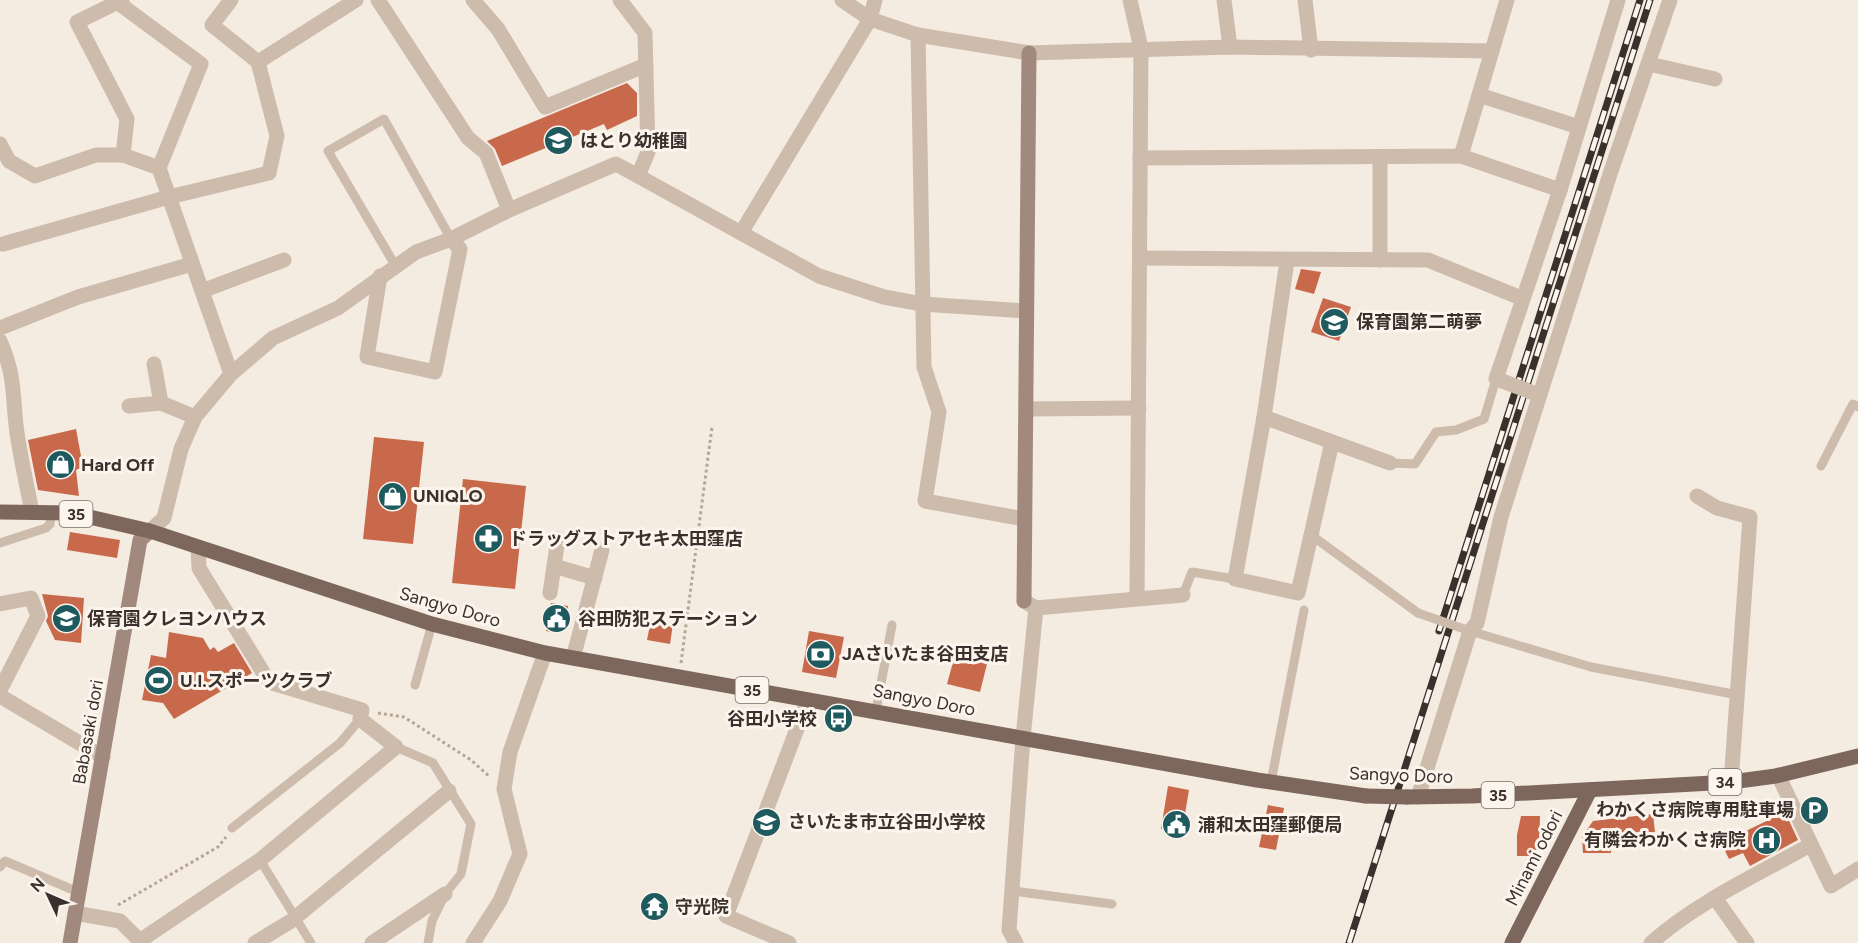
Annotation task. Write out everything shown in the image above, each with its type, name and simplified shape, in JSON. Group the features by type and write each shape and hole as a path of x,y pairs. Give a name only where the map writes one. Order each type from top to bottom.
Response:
{"main road":[{"name":"Sangyo Doro","path":"0,512 72,513 150,531 432,624 545,653 1271,782 1366,796 1412,797 1731,782 1778,775 1858,756"},
{"name":"Minami odori","path":"1514,942 1590,790"}],"street":[{"path":"3,244 169,197 269,173 277,136 258,62 212,25 231,0"},
{"path":"258,62 356,0"},
{"path":"378,0 468,138 486,153 509,210"},
{"path":"473,0 498,29 545,107 646,65"},
{"path":"620,0 645,33 648,152 638,176"},
{"path":"842,0 870,19 918,35 1029,53 1230,47 1492,51"},
{"path":"741,233 870,19 875,0"},
{"path":"1130,0 1141,48 1137,598"},
{"path":"1224,0 1230,47"},
{"path":"1305,0 1311,50"},
{"path":"1461,156 1507,0"},
{"path":"1536,394 1499,380 1521,298 1560,190 1618,0"},
{"path":"1412,797 1470,631 1477,623 1502,517 1536,394 1670,0"},
{"path":"123,155 127,119 77,22 120,1 201,64 159,168 231,374"},
{"path":"918,35 924,367 939,412 925,501 1024,519"},
{"path":"1016,943 1009,930 1030,605 1024,519 1027,409 1029,53"},
{"path":"1649,64 1715,79"},
{"path":"1479,95 1579,127"},
{"path":"0,146 9,161 35,176 96,155 123,155 159,168"},
{"path":"1140,158 1461,156 1560,190"},
{"path":"1380,157 1380,260"},
{"path":"150,531 164,518 181,449 195,417 231,374 273,338 338,308 416,252 451,240 509,210 616,164 819,276 884,297 922,304 1026,311"},
{"path":"380,276 367,357 435,372 460,249 451,240"},
{"path":"1141,258 1287,261 1428,260 1521,298"},
{"path":"202,291 284,260"},
{"path":"1287,261 1264,417 1235,579 1298,593 1332,442"},
{"path":"0,328 78,297 192,264"},
{"path":"0,341 8,358 16,392 17,432 32,512"},
{"path":"154,364 161,403"},
{"path":"129,406 161,403 195,417"},
{"path":"1027,409 1139,408"},
{"path":"1264,417 1390,463"},
{"path":"1697,496 1717,508 1750,517 1731,782"},
{"name":"Babasaki dori","path":"70,943 140,540 150,531"},
{"path":"550,592 558,539"},
{"path":"75,913 120,921 141,941 260,860 396,747 361,715 269,682 199,568 198,547"},
{"path":"573,658 602,550"},
{"path":"554,566 594,578"},
{"path":"1030,605 1183,595"},
{"path":"0,604 31,598 38,616 0,690"},
{"path":"473,943 500,901 520,854 504,789 510,752 545,653"},
{"path":"0,696 103,757"},
{"path":"789,943 726,916 808,700"},
{"path":"1778,775 1831,886 1858,869"},
{"path":"255,943 297,916 449,790"},
{"path":"1651,943 1668,928 1715,898 1810,845"},
{"path":"372,943 445,894"},
{"path":"1715,898 1747,943"}],"lane":[{"path":"395,265 328,151 384,119 451,240"},
{"path":"1390,463 1415,464 1436,432 1456,430 1484,419 1499,380"},
{"path":"1821,466 1853,404 1858,407"},
{"path":"0,543 14,541 46,528 50,524 51,513"},
{"path":"1311,535 1418,613 1591,667 1738,695"},
{"path":"1183,595 1192,572 1235,579"},
{"path":"1271,782 1304,610"},
{"path":"416,685 432,624"},
{"path":"876,710 892,625"},
{"path":"232,828 340,743 361,715"},
{"path":"396,747 433,763 471,824 461,874 445,894 432,921 428,943"},
{"path":"260,860 297,916 311,943"},
{"path":"0,867 5,861 78,892"},
{"path":"1013,891 1112,904"}],"path":[{"path":"679,677 712,427"},
{"path":"361,715 404,717 471,760 504,789"},
{"path":"120,921 117,906 218,847 232,828"}],"building":[{"path":"627,83 637,93 637,116 607,130 604,124 502,166 495,149 487,141"},
{"path":"1301,269 1321,272 1314,294 1295,289"},
{"path":"1323,298 1351,307 1339,341 1311,332"},
{"path":"76,429 83,467 76,470 79,496 38,490 28,440"},
{"path":"374,437 424,442 413,544 363,539"},
{"path":"463,479 526,486 515,589 452,583"},
{"path":"70,532 120,540 117,558 67,550"},
{"path":"42,594 84,598 81,643 55,640 46,621 48,616"},
{"path":"551,603 568,606 565,625 560,624 558,633 546,631"},
{"path":"651,620 673,624 670,644 647,640"},
{"path":"809,631 844,637 836,678 802,672"},
{"path":"169,632 203,638 210,650 214,647 218,652 234,643 252,673 174,719 163,703 142,700 151,655 166,658"},
{"path":"958,644 990,652 980,692 947,684"},
{"path":"1168,786 1189,790 1182,832 1161,829"},
{"path":"1268,805 1284,808 1276,850 1259,847"},
{"path":"1785,812 1798,840 1750,866 1743,853 1729,859 1721,843"},
{"path":"1653,814 1655,832 1610,838 1611,853 1583,853 1582,837 1593,821"},
{"path":"1521,816 1540,816 1539,846 1532,856 1517,856 1517,835"}],"railway":[{"path":"1439,631 1640,0"},
{"path":"1349,943 1650,0"}],"place":[{"name":"はとり幼稚園","path":"559,141"},
{"name":"保育園第二萌夢","path":"1335,322"},
{"name":"Hard Off","path":"60,465"},
{"name":"UNIQLO","path":"392,496"},
{"name":"ドラッグストアセキ太田窪店","path":"488,539"},
{"name":"保育園クレヨンハウス","path":"66,619"},
{"name":"谷田防犯ステーション","path":"557,619"},
{"name":"JAさいたま谷田支店","path":"821,654"},
{"name":"U.I.スポーツクラブ","path":"159,681"},
{"name":"谷田小学校","path":"838,719"},
{"name":"わかくさ病院専用駐車場","path":"1815,810"},
{"name":"さいたま市立谷田小学校","path":"767,822"},
{"name":"浦和太田窪郵便局","path":"1177,825"},
{"name":"有隣会わかくさ病院","path":"1767,840"},
{"name":"守光院","path":"654,907"}]}
